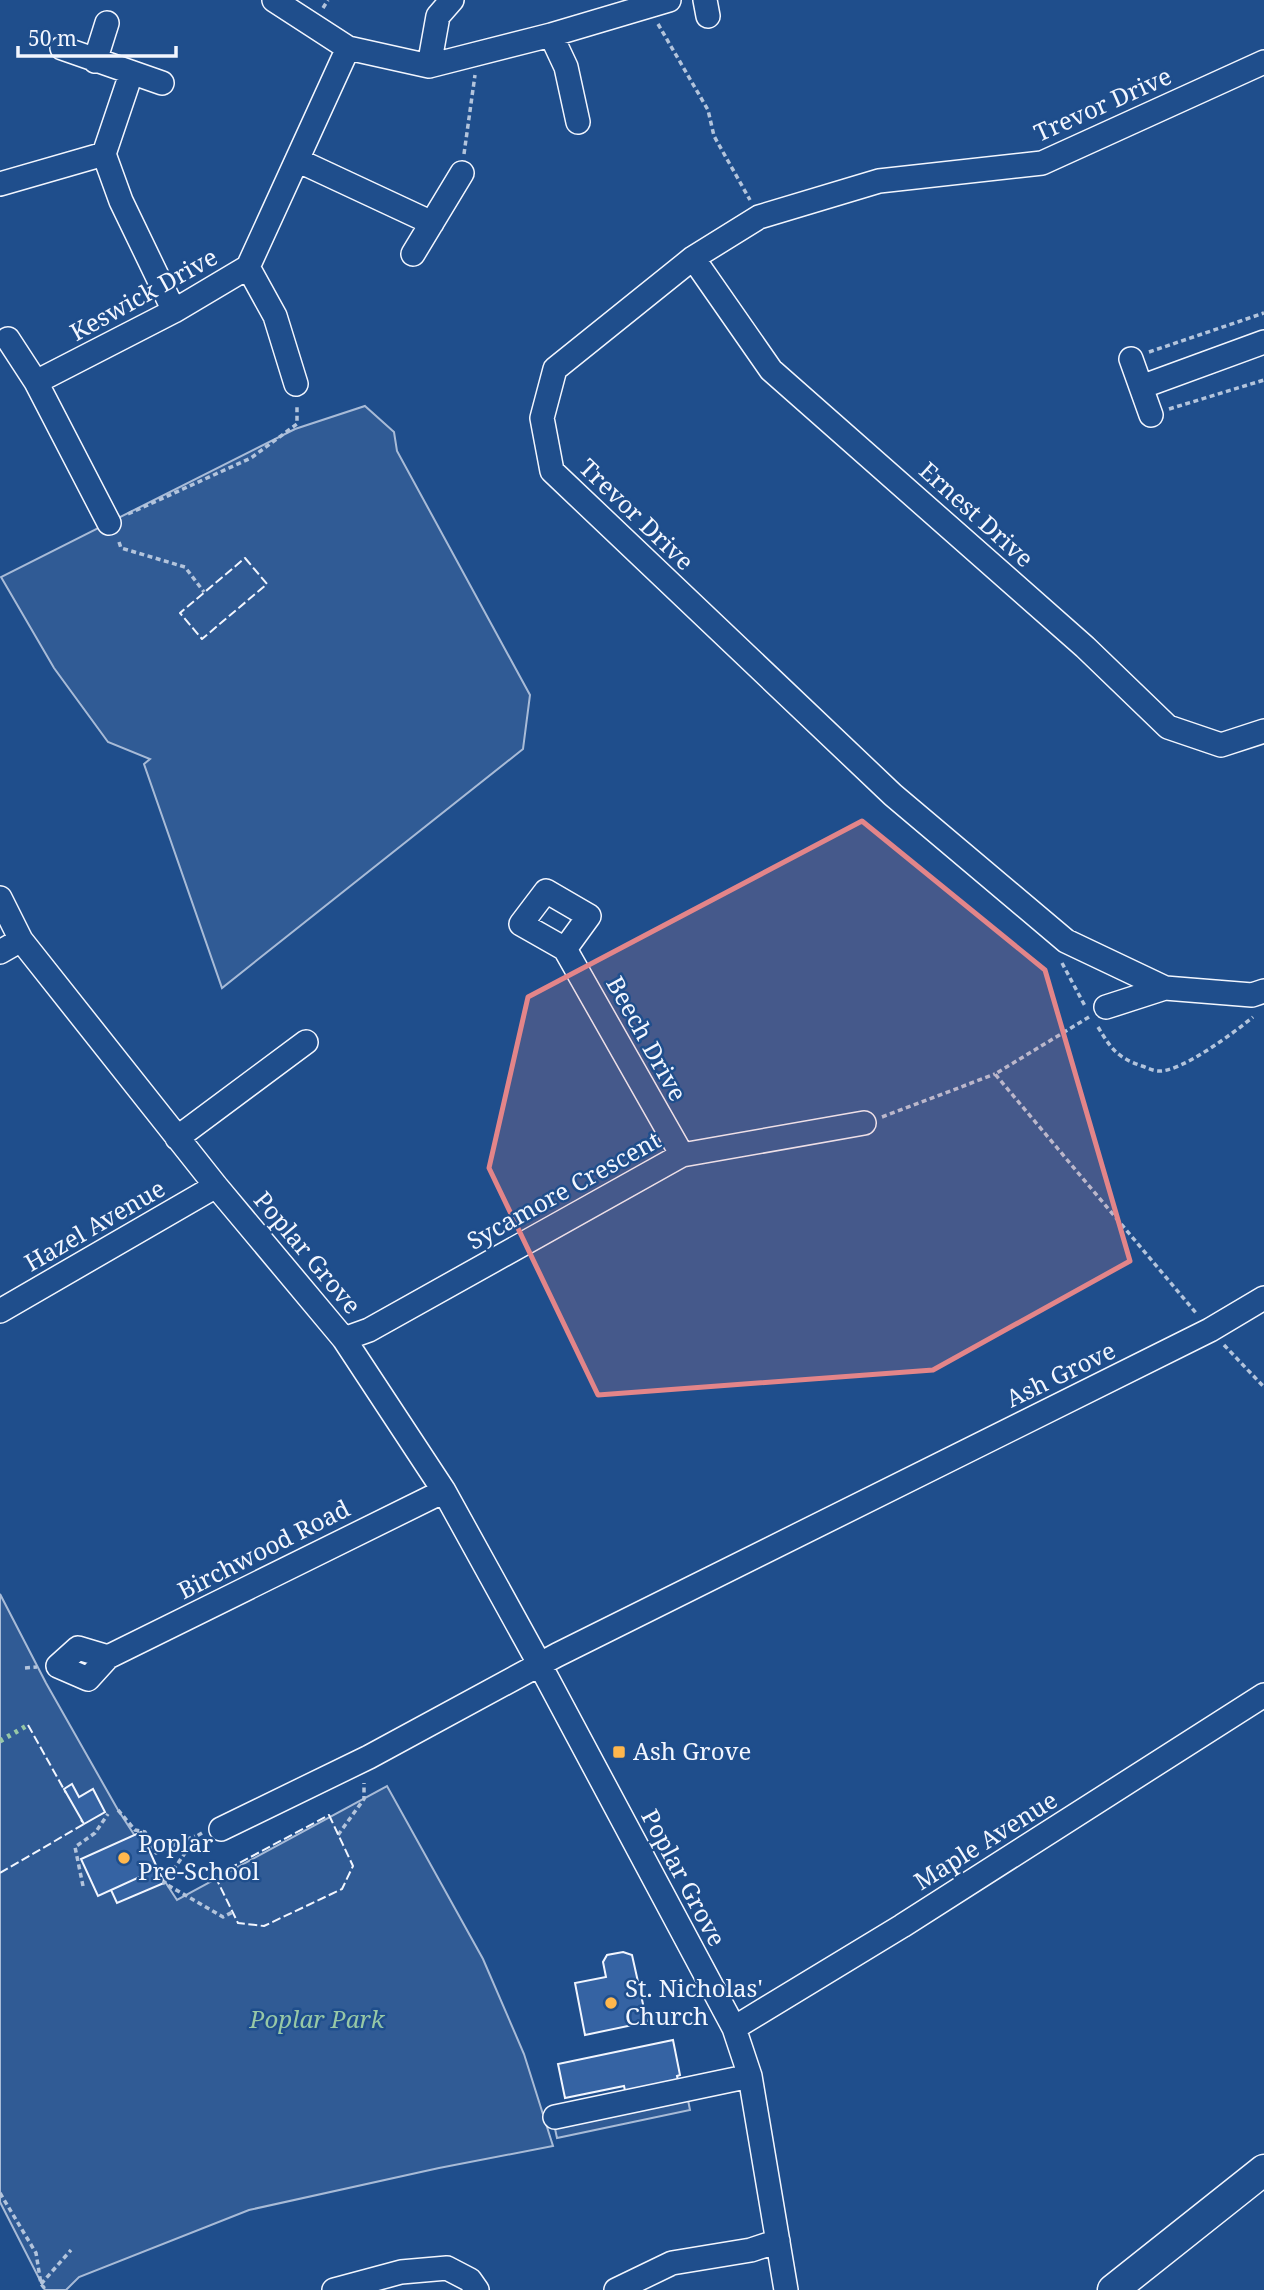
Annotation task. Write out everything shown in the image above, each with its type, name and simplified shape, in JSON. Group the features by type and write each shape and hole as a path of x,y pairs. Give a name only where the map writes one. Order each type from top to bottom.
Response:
{"main road":[{"path":"1113,2290 1264,2171"}],"street":[{"path":"274,0 348,48 429,66 551,35 658,3"},
{"path":"429,66 438,16 452,0"},
{"path":"95,61 107,23"},
{"path":"551,35 566,67 578,122"},
{"path":"62,48 162,83"},
{"name":"Keswick Drive","path":"37,382 174,311 248,267 348,48"},
{"name":"Trevor Drive","path":"1264,62 1042,163 878,181 759,217 693,258 555,369 542,418 552,471 893,795 1066,941 1165,988 1252,996 1264,991"},
{"path":"131,74 104,154 121,201 174,311"},
{"path":"0,184 104,154"},
{"path":"297,160 432,223"},
{"path":"413,254 462,173"},
{"name":"Ernest Drive","path":"693,258 771,370 1085,647 1168,727 1221,745 1264,731"},
{"path":"248,267 275,316 296,384"},
{"path":"8,339 37,382 109,523"},
{"path":"1142,387 1264,342"},
{"path":"1131,359 1151,415"},
{"name":"Poplar Grove","path":"0,898 21,940 177,1138 344,1339 444,1491 734,2028 750,2076 786,2290"},
{"path":"0,952 21,940"},
{"name":"Beech Drive","path":"565,948 682,1155"},
{"path":"1106,1007 1165,988"},
{"path":"177,1138 306,1042"},
{"name":"Sycamore Crescent","path":"344,1339 369,1330 682,1155 864,1123"},
{"name":"Hazel Avenue","path":"0,1311 216,1186"},
{"name":"Ash Grove","path":"540,1665 1210,1330 1264,1298"},
{"name":"Birchwood Road","path":"108,1657 444,1491"},
{"path":"221,1829 364,1759 540,1665"},
{"name":"Maple Avenue","path":"734,2028 902,1926 1264,1695"},
{"path":"555,2117 750,2076"},
{"path":"616,2290 672,2263 751,2250 778,2241"},
{"path":"334,2290 401,2272 447,2267 470,2280 477,2290"}],"path":[{"path":"658,3 708,110 714,136 759,217"},
{"path":"462,173 478,54"},
{"path":"1131,359 1264,313"},
{"path":"1151,415 1264,380"},
{"path":"204,592 185,567 121,548 109,523 251,458 297,424 296,384"},
{"path":"864,1123 995,1074 1106,1007"},
{"path":"995,1074 1210,1330 1264,1387"},
{"path":"338,1835 364,1799 364,1759"},
{"path":"118,1810 135,1830 145,1832 156,1853 209,1830 221,1829"},
{"path":"83,1886 75,1847 95,1833 108,1814"},
{"path":"197,1836 164,1883 223,1917 233,1912"},
{"path":"0,2193 36,2253 41,2284 46,2290"},
{"path":"41,2284 71,2250"}],"highlighted area":[{"path":"862,821 1045,970 1130,1261 933,1370 598,1395 489,1168 528,997"}],"shaded area":[{"path":"365,406 394,432 397,451 530,695 523,749 222,988 144,764 150,759 108,742 54,668 1,577 295,429"},
{"name":"Poplar Park","path":"0,1594 46,1683 118,1810 177,1900 387,1786 483,1959 524,2054 553,2146 249,2210 79,2277 66,2290 45,2290 0,2202"},
{"path":"687,2095 690,2110 557,2138 554,2124"}],"building":[{"path":"72,1784 79,1797 93,1789 105,1812 84,1824 64,1789"},
{"path":"141,1832 164,1883 157,1869 98,1896 81,1859"},
{"path":"157,1869 164,1883 117,1903 111,1890"},
{"name":"St. Nicholas' Church","path":"623,1952 632,1955 647,2022 585,2035 575,1983 606,1977 603,1962 607,1955"},
{"path":"673,2040 680,2075 677,2076 679,2085 626,2095 624,2086 565,2098 558,2064"}],"hedge":[{"path":"0,1741 28,1725"}],"fence":[{"path":"245,558 267,584 202,639 180,613 245,558"},
{"path":"28,1725 66,1793"},
{"path":"329,1815 353,1866 342,1889 264,1926 238,1923 215,1876 329,1815"},
{"path":"0,1873 84,1824 81,1820"}],"place":[{"name":"Ash Grove","path":"619,1752"},
{"name":"Poplar Pre-School","path":"124,1858"},
{"name":"St. Nicholas' Church","path":"611,2003"}]}
